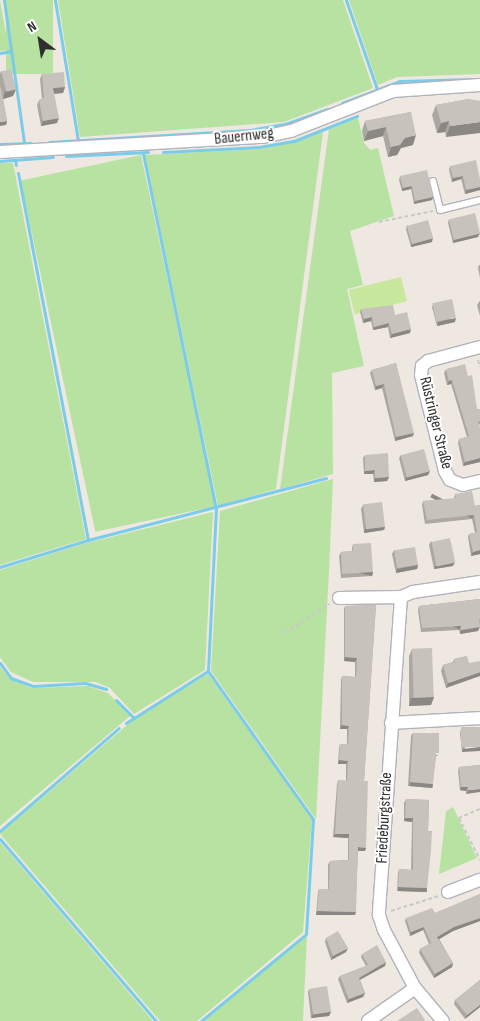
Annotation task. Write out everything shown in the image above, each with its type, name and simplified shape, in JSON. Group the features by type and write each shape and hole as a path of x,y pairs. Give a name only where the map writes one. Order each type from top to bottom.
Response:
{"street":[{"name":"Bauernweg","path":"0,152 264,137 291,131 393,92 412,88 480,86"},
{"name":"Rüstringer Straße","path":"480,346 428,361 422,366 421,375 445,471 450,480 463,485 480,481"},
{"path":"339,598 401,597 413,592 480,582"},
{"name":"Friedeburgstraße","path":"401,597 390,723 379,915 415,988 443,1021"},
{"path":"390,723 480,718"},
{"path":"448,892 480,880"},
{"path":"368,1021 415,988"}],"lane":[{"path":"433,180 440,210 480,200"}],"path":[{"path":"379,222 440,210"},
{"path":"285,633 339,598"},
{"path":"480,809 459,818 480,860"},
{"path":"379,915 448,892"}],"green space":[{"path":"0,0 9,50 0,51"},
{"path":"6,0 53,0 53,74 6,74"},
{"path":"58,0 343,0 373,88 284,122 80,137"},
{"path":"349,0 480,0 480,74 397,77 378,85"},
{"path":"358,118 364,143 370,150 378,148 394,216 350,231 363,285 347,289 364,366 332,373 333,474 280,489 329,129"},
{"path":"323,132 276,489 218,506 145,155 261,149 296,142"},
{"path":"141,155 216,506 95,532 21,181"},
{"path":"0,163 13,163 86,539 0,565"},
{"path":"401,277 407,301 355,314 349,290"},
{"path":"333,479 316,819 211,671 220,511"},
{"path":"213,512 205,670 134,714 110,688 96,682 33,682 11,672 0,657 0,570 87,543"},
{"path":"0,666 9,678 32,688 88,686 108,693 130,716 0,826"},
{"path":"208,674 312,819 303,932 197,1021 160,1021 0,834 134,719"},
{"path":"453,807 477,858 439,874 446,811"},
{"path":"0,842 153,1021 0,1021"},
{"path":"307,936 303,1021 202,1021"}],"building":[{"path":"11,69 16,89 6,92 1,71"},
{"path":"64,72 65,87 53,88 59,118 43,121 39,100 44,98 42,74"},
{"path":"0,90 7,121 0,122"},
{"path":"469,99 480,101 480,122 450,126 449,121 441,123 436,105"},
{"path":"411,112 416,135 405,138 400,145 391,147 386,127 368,131 365,121"},
{"path":"476,160 480,187 466,190 463,176 453,178 450,166"},
{"path":"427,170 433,197 415,201 412,186 403,188 400,176"},
{"path":"475,213 480,233 454,240 449,220"},
{"path":"428,220 433,238 412,244 407,226"},
{"path":"452,299 456,318 436,322 432,303"},
{"path":"393,305 395,315 407,312 411,329 392,334 389,323 374,327 372,317 364,319 361,309"},
{"path":"396,363 414,433 396,437 384,384 376,386 372,370"},
{"path":"465,364 468,376 472,375 477,409 480,409 480,421 478,421 480,430 480,458 465,462 459,439 469,436 452,380 449,381 446,369"},
{"path":"424,449 430,471 407,477 401,455"},
{"path":"388,453 389,477 375,478 375,470 365,471 365,455"},
{"path":"472,491 475,506 480,505 480,550 473,552 469,534 477,532 474,515 427,520 423,501 456,498 455,494"},
{"path":"382,502 385,527 366,529 363,504"},
{"path":"450,538 455,562 437,566 431,542"},
{"path":"371,543 373,572 342,574 341,552 353,551 353,544"},
{"path":"415,547 418,565 397,568 394,550"},
{"path":"480,599 480,627 461,630 461,626 422,628 419,606"},
{"path":"376,605 364,781 368,781 366,848 358,847 356,912 317,911 319,889 329,889 330,861 349,860 349,834 335,834 338,780 347,781 348,761 339,760 340,744 348,744 349,726 342,725 342,676 356,677 357,658 345,657 345,606"},
{"path":"432,648 434,697 414,698 412,649"},
{"path":"467,656 469,663 480,661 480,672 448,683 443,665 455,662 454,659"},
{"path":"461,727 480,727 480,747 461,747"},
{"path":"413,733 439,733 439,753 436,753 433,784 410,782"},
{"path":"480,765 480,789 468,790 468,787 461,787 459,767"},
{"path":"406,799 429,800 428,831 432,831 427,888 398,887 399,869 413,870 413,818 405,818"},
{"path":"480,894 480,918 454,927 437,937 453,963 435,974 420,949 431,943 424,927 411,932 406,918 432,908 435,913"},
{"path":"338,931 348,948 333,956 326,938"},
{"path":"377,945 386,962 359,978 365,993 349,999 340,976 368,965 362,954"},
{"path":"480,980 480,1005 467,1015 455,1000"},
{"path":"327,986 331,1012 313,1014 309,989"},
{"path":"417,1008 424,1021 397,1021"}],"waterway":[{"path":"4,0 24,143"},
{"path":"55,0 78,140"},
{"path":"346,0 377,89"},
{"path":"0,53 11,51"},
{"path":"342,103 400,81 473,79"},
{"path":"49,142 250,130 285,124 327,109"},
{"path":"163,152 259,147 294,141 357,116"},
{"path":"0,144 31,143"},
{"path":"126,723 208,671 216,509 143,152"},
{"path":"66,156 148,152"},
{"path":"0,161 53,157"},
{"path":"15,160 16,165"},
{"path":"18,173 88,540"},
{"path":"0,567 88,540 326,478"},
{"path":"0,663 11,678 33,686 85,683 106,689"},
{"path":"201,1021 306,934 313,819 208,671"},
{"path":"116,700 133,717"},
{"path":"0,831 119,728"},
{"path":"0,839 156,1021"}]}
